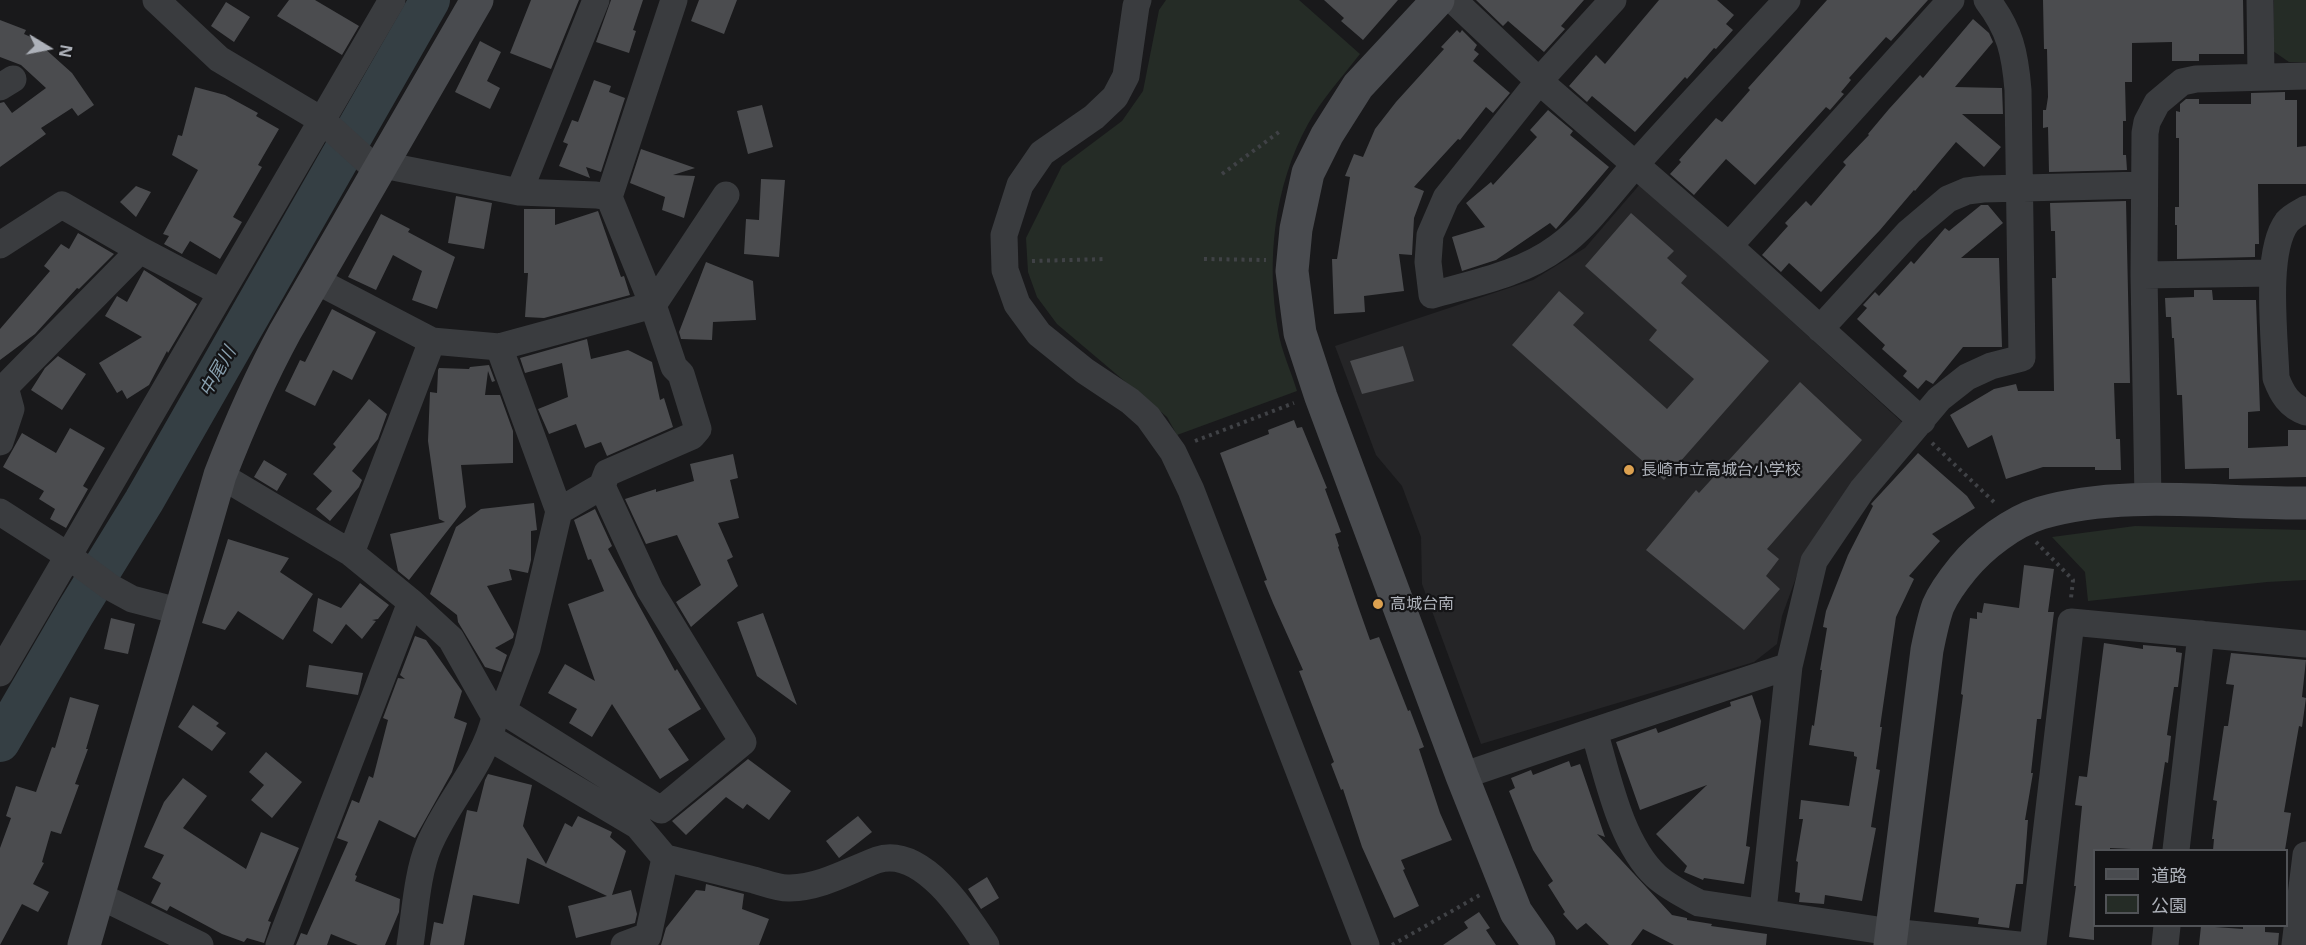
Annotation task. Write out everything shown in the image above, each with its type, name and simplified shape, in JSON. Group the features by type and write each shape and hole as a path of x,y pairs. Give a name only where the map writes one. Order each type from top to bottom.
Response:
{"street":[{"path":"156,0 219,59 323,121 376,163 519,192 596,195 609,198"},
{"path":"0,673 392,0"},
{"path":"84,945 220,475 265,368 315,280 376,163 477,0"},
{"path":"519,192 596,0"},
{"path":"1138,0 1126,76 1115,97 1094,117 1042,153 1020,185 1004,235 1005,270 1017,304 1040,334 1085,371 1130,401 1148,417 1173,452 1195,501 1365,945"},
{"path":"1438,0 1358,86 1327,135 1308,173 1296,229 1292,272 1300,333 1321,397 1462,776 1516,912 1539,945"},
{"path":"1454,0 1539,81 1730,246 1919,424"},
{"path":"1613,0 1539,81 1446,198 1431,235 1428,262 1431,295 1488,280 1537,261 1575,233 1786,0"},
{"path":"1730,246 1951,0"},
{"path":"1763,911 1789,666 1814,561 1862,490 1939,399 1967,377 1991,366 2022,358 2016,57 2009,36 1987,0"},
{"path":"2260,0 2261,76"},
{"path":"559,511 602,486 607,472 693,436 698,429 681,374 674,367 653,305 609,198 672,1"},
{"path":"2148,500 2144,275 2146,122 2157,103 2182,82 2196,79 2306,75"},
{"path":"1820,329 1909,232 1948,199 1966,191 1983,189 2144,185"},
{"path":"315,280 432,341 499,347 653,305 726,195"},
{"path":"0,245 62,205 220,292"},
{"path":"2306,209 2287,223 2278,243 2273,273 2276,378 2280,389 2292,406 2306,412"},
{"path":"0,442 12,409 3,384 140,250"},
{"path":"2144,275 2273,273"},
{"path":"351,553 432,341"},
{"path":"410,945 423,865 429,845 496,722 527,648 559,511 499,347"},
{"path":"220,475 351,553 411,602 451,639 496,722 638,826 665,858 787,888 809,886 827,881 880,859 905,862 918,866 939,882 986,945"},
{"path":"496,722 661,810 743,742 650,590 602,486"},
{"path":"1890,938 1931,629 1939,604 1953,580 1974,554 2027,532 2041,513 2086,505 2148,500 2306,503"},
{"path":"0,512 67,555 110,587 132,599 182,612"},
{"path":"279,945 411,602"},
{"path":"2033,945 2071,622 2306,644"},
{"path":"2176,849 2200,634"},
{"path":"1462,776 1789,666"},
{"path":"1594,731 1624,828 1638,853 1656,876 1699,903 1763,911 1890,938 2019,945"},
{"path":"2295,945 2306,855"},
{"path":"624,945 648,936 665,858"},
{"path":"98,895 200,945"},
{"path":"2165,945 2167,927"}],"path":[{"path":"1222,174 1279,132"},
{"path":"1032,261 1106,259"},
{"path":"1204,259 1267,260"},
{"path":"1193,441 1303,400"},
{"path":"1919,424 2073,580 2071,602"},
{"path":"1392,945 1484,893"}],"shaded area":[{"name":"長崎市立高城台小学校","path":"1641,183 1904,424 1805,553 1782,616 1777,644 1754,662 1481,744 1422,584 1421,537 1402,486 1376,455 1335,346 1533,280 1585,248"}],"green space":[{"path":"1166,0 1299,0 1360,54 1308,124 1296,148 1280,198 1273,251 1274,304 1281,345 1297,391 1177,435 1167,417 1057,324 1037,297 1028,272 1026,238 1062,166 1122,121 1143,91 1159,10"},
{"path":"2274,0 2306,0 2306,62 2289,62 2273,51"},
{"path":"2135,526 2306,530 2306,580 2088,601 2085,572 2052,537"}],"building":[{"path":"289,0 315,0 359,26 342,55 277,16"},
{"path":"531,0 579,0 551,69 510,53"},
{"path":"611,0 643,0 633,30 636,31 629,53 596,42"},
{"path":"699,0 737,0 724,34 691,21"},
{"path":"1324,0 1398,0 1363,40 1341,21 1344,18"},
{"path":"1476,0 1584,0 1561,26 1565,29 1544,52 1508,21 1503,26"},
{"path":"1659,0 1717,0 1734,15 1726,24 1733,30 1687,79 1685,77 1635,132 1592,96 1587,102 1569,86 1596,55 1605,64"},
{"path":"1827,0 1928,0 1891,41 1886,37 1849,78 1851,80 1841,92 1844,94 1830,110 1826,107 1755,185 1726,159 1694,195 1670,174 1681,162 1679,160 1716,118 1722,122 1750,90 1748,88"},
{"path":"2043,0 2243,0 2244,54 2199,54 2199,61 2172,61 2172,42 2132,43 2132,82 2125,82 2126,121 2123,121 2123,155 2126,155 2127,170 2049,172 2048,127 2043,128 2043,110 2046,110 2048,97"},
{"path":"226,2 250,17 234,42 211,26"},
{"path":"1973,19 1989,33 1993,42 1955,87 2002,88 2003,114 1962,114 2001,147 1984,167 1956,142 1880,230 1821,292 1789,263 1781,272 1762,255 1788,226 1785,223 1806,201 1811,206 1846,165 1843,162 1920,75 1923,78"},
{"path":"0,20 26,30 24,34 33,38 72,73 94,105 78,116 72,108 41,128 46,134 0,167 0,103 4,102 12,113 46,88 21,65 0,57"},
{"path":"1457,30 1460,33 1462,30 1477,45 1474,50 1479,54 1473,61 1510,93 1493,113 1486,107 1460,140 1458,139 1414,187 1424,191 1414,218 1412,255 1399,254 1404,291 1364,296 1365,312 1334,314 1332,259 1337,259 1350,177 1345,176 1354,154 1363,157 1375,129 1444,49 1441,47"},
{"path":"480,41 501,52 487,81 500,88 490,109 455,92"},
{"path":"594,80 611,86 609,92 625,98 601,172 586,167 590,178 559,166 568,144 563,142 572,120 578,122"},
{"path":"195,87 225,95 258,113 256,116 279,129 258,165 262,167 233,217 242,222 220,259 190,241 182,254 164,244 169,236 163,234 198,170 172,155 178,135 182,136"},
{"path":"2285,92 2285,100 2297,100 2297,147 2306,146 2306,184 2258,184 2259,244 2255,244 2255,257 2177,259 2175,207 2179,207 2179,138 2176,138 2176,111 2180,112 2180,104 2186,99 2199,99 2199,104 2251,104 2251,93"},
{"path":"762,105 773,147 748,154 737,111"},
{"path":"1548,110 1573,131 1570,135 1609,167 1556,229 1550,223 1496,260 1462,271 1452,237 1485,227 1466,203 1491,182 1493,185 1537,137 1530,130"},
{"path":"641,149 695,168 673,175 695,176 684,218 662,210 665,197 630,183"},
{"path":"761,179 785,180 779,257 744,254 746,219 759,220"},
{"path":"136,186 151,192 136,217 120,202"},
{"path":"456,196 492,203 484,249 448,243"},
{"path":"2126,201 2130,383 2114,383 2116,439 2120,439 2121,470 2095,470 2095,467 2043,467 2006,479 1992,435 1968,448 1950,415 1994,389 2016,384 2018,391 2054,391 2052,278 2056,278 2055,231 2051,231 2050,203"},
{"path":"1981,205 1988,205 2003,223 1961,258 1999,258 2002,347 1963,347 1933,384 1926,380 1918,389 1903,376 1907,371 1882,349 1885,345 1857,319 1867,308 1863,305 1875,292 1879,296 1911,261 1914,264 1945,228 1949,231"},
{"path":"524,209 555,209 555,225 598,211 621,277 624,276 630,295 544,318 525,317 528,273 524,273"},
{"path":"1631,213 1674,251 1667,258 1687,276 1681,283 1769,361 1664,480 1512,345 1559,291 1584,313 1573,325 1667,409 1694,379 1649,340 1657,330 1585,266"},
{"path":"381,214 410,229 408,232 455,257 437,309 412,300 422,271 393,255 376,290 348,277"},
{"path":"78,233 114,254 79,289 77,288 35,334 0,360 0,329 50,271 44,266 61,244 69,249"},
{"path":"706,262 753,281 756,320 713,322 712,340 681,339 679,332"},
{"path":"144,270 197,304 168,353 167,351 149,385 127,399 122,390 117,393 99,363 142,337 105,316 117,296 127,302"},
{"path":"2194,290 2212,290 2213,300 2256,300 2260,411 2248,412 2248,448 2288,446 2288,430 2306,430 2306,477 2229,479 2229,468 2185,469 2182,395 2177,395 2174,338 2172,338 2171,317 2166,317 2165,298 2194,297"},
{"path":"332,309 376,332 352,380 333,370 315,406 285,391 300,360 305,362"},
{"path":"587,339 591,359 628,350 652,362 660,400 664,398 673,427 607,456 601,442 585,448 576,424 549,434 538,409 568,397 562,363 525,373 520,358"},
{"path":"1403,346 1414,381 1362,394 1350,361"},
{"path":"58,356 86,374 62,410 31,390 45,368"},
{"path":"489,365 495,381 492,382 488,371 485,395 500,395 513,431 513,463 461,465 466,507 409,580 398,571 390,534 445,522 439,519 428,441 430,392 437,393 438,370 439,368 469,369"},
{"path":"1800,382 1862,440 1767,549 1779,559 1766,576 1780,589 1744,630 1646,550 1696,490 1699,493"},
{"path":"369,399 387,414 378,439 352,471 362,480 359,487 330,521 316,509 332,491 313,474 336,447 333,444"},
{"path":"1294,420 1297,428 1302,427 1327,488 1325,489 1341,532 1335,534 1338,547 1370,640 1379,637 1408,711 1410,710 1424,747 1419,749 1440,813 1452,840 1401,860 1419,906 1394,918 1362,847 1343,789 1341,790 1331,764 1334,762 1299,671 1303,670 1264,581 1267,580 1220,453 1269,434 1268,430"},
{"path":"70,428 105,448 83,486 88,489 66,528 50,519 55,509 39,499 44,491 3,467 22,433 56,453"},
{"path":"1918,453 1967,496 1975,508 1932,534 1940,541 1909,576 1914,579 1896,617 1876,769 1880,770 1871,827 1876,828 1862,901 1825,895 1824,904 1799,902 1800,893 1795,892 1798,862 1796,861 1803,819 1799,819 1801,800 1849,806 1857,757 1854,756 1854,752 1809,745 1822,670 1820,670 1827,628 1823,627 1826,611 1848,555 1873,506 1871,504"},
{"path":"733,454 738,478 730,480 739,518 718,523 733,557 727,560 738,586 691,627 676,602 701,585 677,535 646,544 625,499 656,489 656,492 694,481 690,464"},
{"path":"264,460 287,474 277,491 254,477"},
{"path":"534,503 537,530 531,531 531,560 528,573 509,569 512,580 487,586 514,634 513,638 495,648 507,655 501,672 485,667 458,622 457,615 430,594 456,527 481,509"},
{"path":"595,509 612,546 608,549 675,671 677,669 701,709 668,729 689,760 660,779 612,704 592,737 569,723 577,709 548,693 565,664 595,681 568,604 604,591 591,559 588,560 574,520"},
{"path":"228,539 289,558 280,572 313,594 283,640 238,611 225,630 202,623"},
{"path":"2024,565 2054,569 2048,612 2054,612 2041,719 2037,719 2031,773 2033,773 2025,820 2028,820 2023,884 2016,884 2009,928 1978,924 1979,918 1934,912 1963,695 1961,694 1970,618 1977,619 1977,612 1982,613 1984,603 2019,608"},
{"path":"360,583 389,605 378,619 372,620 376,621 362,639 346,624 332,644 313,631 318,598 341,608"},
{"path":"763,613 797,705 757,676 737,622"},
{"path":"111,618 135,624 128,654 104,649"},
{"path":"415,636 426,640 462,691 454,718 467,723 452,772 415,838 379,820 355,875 357,876 355,881 400,899 399,912 385,945 358,945 331,934 327,945 296,945 301,933 307,935 348,842 337,838 352,800 359,803 369,776 373,778 388,720 383,718 398,678 405,679 400,675"},
{"path":"2104,643 2143,649 2143,645 2176,648 2176,652 2182,653 2178,687 2174,687 2167,735 2171,736 2168,763 2165,762 2152,849 2093,849 2094,940 2069,937 2076,886 2074,886 2082,806 2075,805 2079,776 2087,777"},
{"path":"2231,653 2306,660 2302,697 2306,698 2302,727 2299,726 2284,812 2291,813 2285,849 2213,849 2214,839 2212,839 2217,801 2213,800 2224,726 2228,726 2234,685 2226,684"},
{"path":"309,665 363,673 358,695 306,687"},
{"path":"1752,695 1761,721 1746,846 1750,847 1744,884 1704,878 1703,880 1684,872 1687,866 1656,834 1707,785 1640,810 1616,742 1656,728 1658,733 1731,706 1730,702"},
{"path":"70,697 99,705 86,749 88,749 75,784 79,785 61,834 51,831 42,862 44,863 33,884 49,892 38,912 22,904 0,945 0,848 11,818 6,816 16,786 36,792 52,747 55,748"},
{"path":"193,705 219,723 216,726 226,733 212,751 178,727"},
{"path":"266,752 302,782 272,818 251,800 264,785 249,772"},
{"path":"748,759 791,791 769,820 747,804 743,809 726,797 686,835 672,821"},
{"path":"1569,761 1571,767 1580,764 1605,837 1597,834 1672,915 1712,924 1711,926 1767,934 1766,945 1674,945 1643,929 1631,945 1609,945 1586,923 1577,930 1563,914 1565,912 1548,885 1553,881 1533,850 1509,791 1515,788 1511,778 1531,770 1533,775"},
{"path":"488,774 532,785 523,826 546,864 565,823 572,827 578,816 612,832 610,837 626,851 612,895 631,890 637,914 635,923 576,938 568,906 607,896 527,858 519,904 473,895 464,945 430,945 434,922 443,924 467,810 477,812"},
{"path":"183,778 207,796 183,828 246,869 261,832 299,848 268,921 271,922 264,943 247,938 244,942 222,934 170,906 167,911 151,903 161,883 152,878 164,855 144,847 164,802"},
{"path":"858,816 872,832 839,858 826,841"},
{"path":"987,877 999,898 981,909 968,889"},
{"path":"706,884 744,894 742,909 769,919 759,945 661,945 666,928 696,890 705,891"},
{"path":"1479,912 1490,928 1486,930 1496,945 1443,945 1468,928 1464,922"},
{"path":"2201,927 2243,929 2243,927 2265,927 2265,932 2279,933 2278,945 2199,945"}],"waterway":[{"name":"中尾川","path":"0,742 144,501 430,0"}],"place":[{"name":"長崎市立高城台小学校","path":"1629,470"},
{"name":"高城台南","path":"1378,604"}]}
